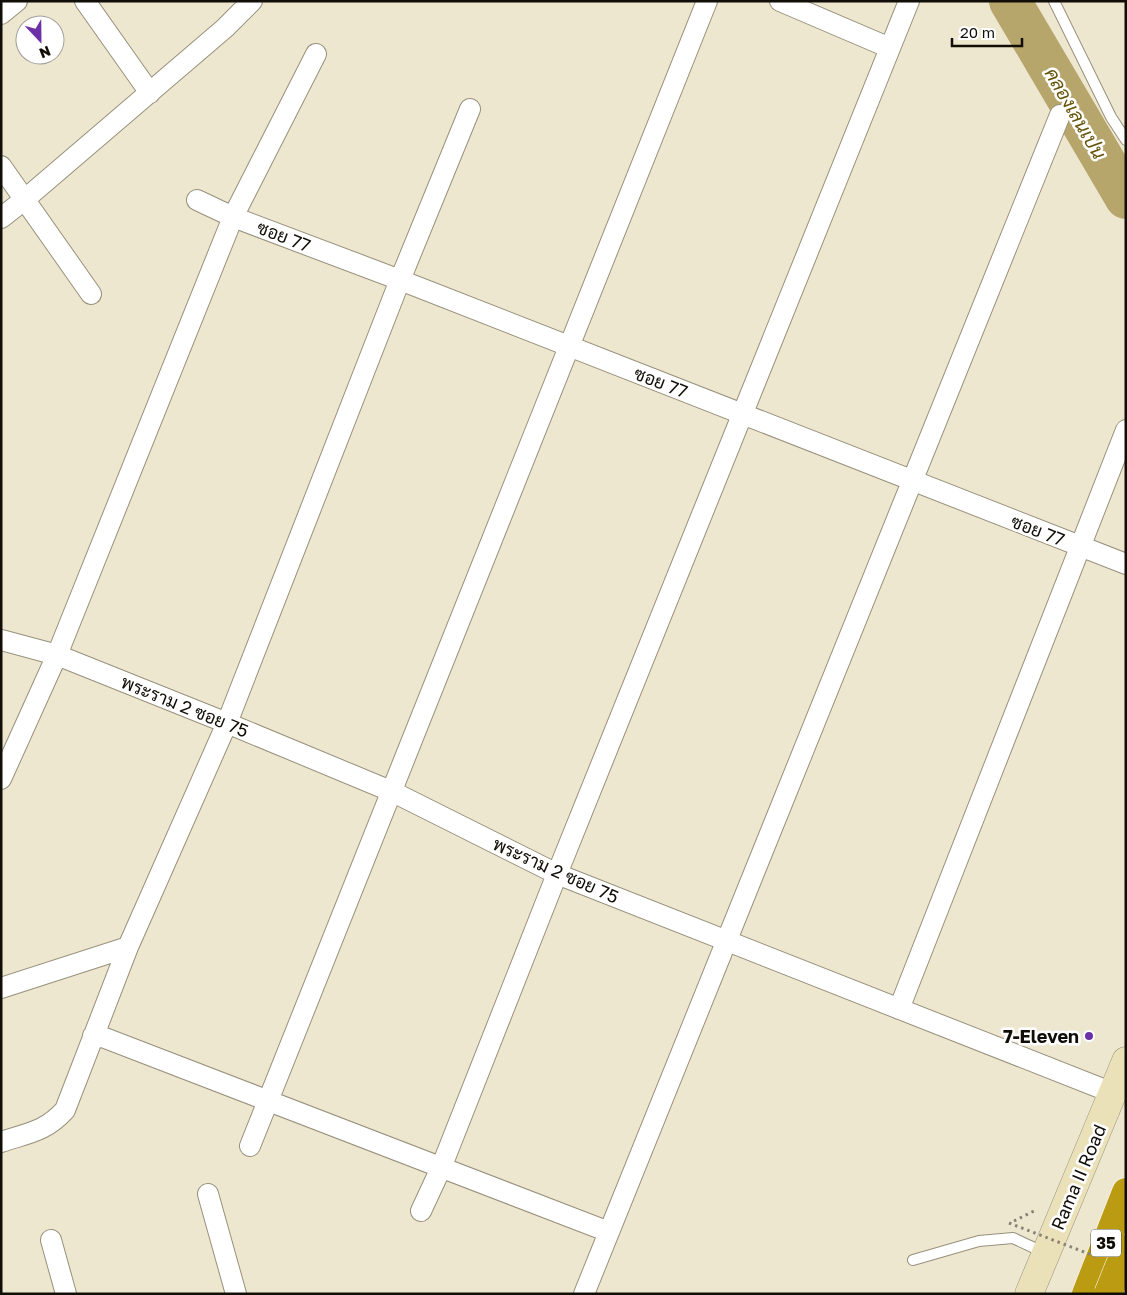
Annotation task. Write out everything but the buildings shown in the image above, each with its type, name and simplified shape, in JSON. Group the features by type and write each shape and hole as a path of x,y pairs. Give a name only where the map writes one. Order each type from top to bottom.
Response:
{"highway":[{"name":"35","path":"1086,1294 1126,1192"},
{"path":"1108,1294 1126,1249"}],"main road":[{"name":"Rama II Road","path":"1029,1294 1126,1061"}],"street":[{"path":"1,14 17,1"},
{"path":"85,1 150,93"},
{"path":"1,218 150,93 225,28 252,1"},
{"path":"250,1146 393,792 707,1"},
{"path":"780,1 890,48"},
{"path":"421,1212 441,1168 557,874 909,1"},
{"path":"1,779 57,655 233,217 316,54"},
{"path":"1,1142 46,1128 64,1110 128,947 227,723 400,280 470,109"},
{"path":"584,1294 1060,115"},
{"path":"1,166 92,294"},
{"name":"ซอย 77","path":"197,200 233,217 570,346 1126,564"},
{"path":"899,1009 1126,430"},
{"name":"พระราม 2 ซอย 75","path":"1,640 57,655 227,723 393,792 557,874 1113,1093"},
{"path":"1,988 128,947"},
{"path":"94,1036 105,1038 609,1232"},
{"path":"208,1194 236,1294"},
{"path":"51,1240 66,1294"}],"lane":[{"path":"1054,1 1111,117 1126,140"},
{"path":"913,1260 979,1241 1013,1238 1045,1253"}],"path":[{"path":"1009,1223 1099,1258"}],"waterway":[{"name":"คลองเลนเปน","path":"1010,1 1126,198"}],"place":[{"name":"7-Eleven","path":"1089,1036"}]}
